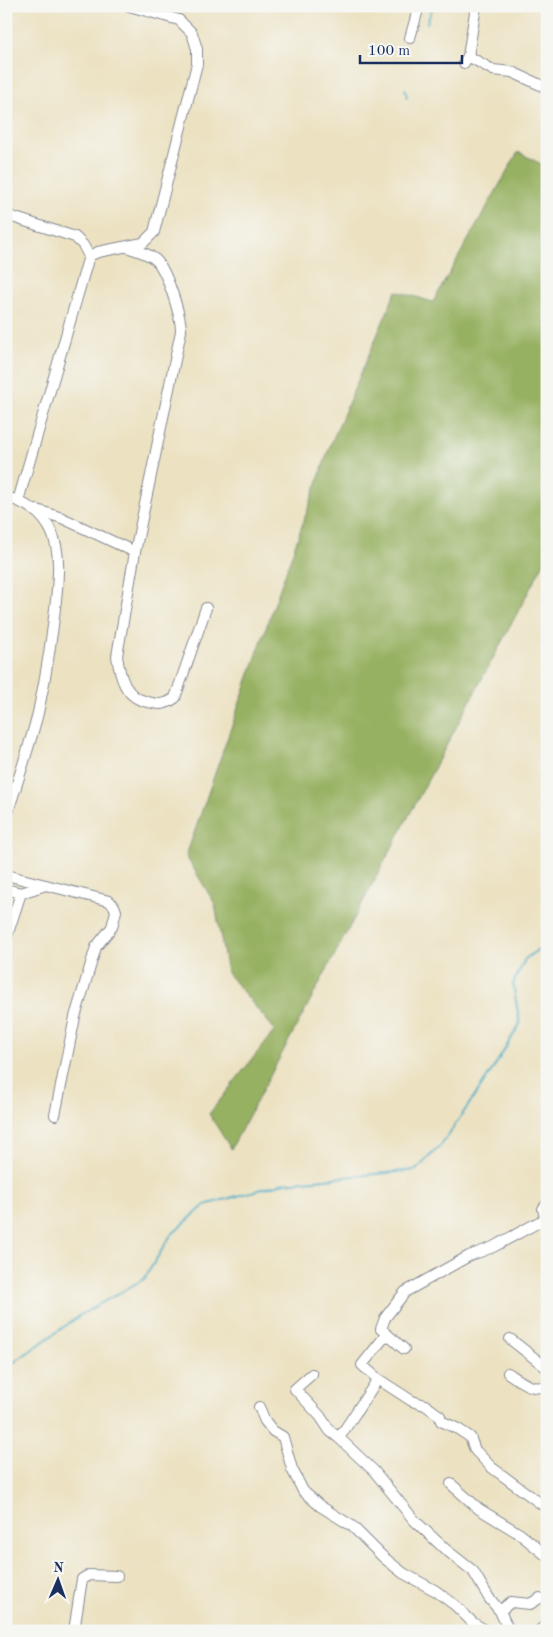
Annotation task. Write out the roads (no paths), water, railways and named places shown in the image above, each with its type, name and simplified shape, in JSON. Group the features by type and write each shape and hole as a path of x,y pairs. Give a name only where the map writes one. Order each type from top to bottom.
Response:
{"street":[{"path":"89,256 98,252 143,243 154,232 198,64 197,49 192,33 179,20 129,6"},
{"path":"410,38 418,6"},
{"path":"476,6 466,60 493,70 512,72 547,88"},
{"path":"6,215 75,237 83,245 89,256 18,501"},
{"path":"127,247 149,255 164,270 181,322 179,341 135,552 116,656 120,673 128,692 140,701 161,705 174,698 206,608"},
{"path":"6,497 62,518 135,552"},
{"path":"6,818 38,713 54,628 58,561 53,535 46,521 34,508"},
{"path":"6,875 108,901 114,906 116,911 112,927 96,947 75,1017 55,1115"},
{"path":"6,889 21,893 47,885"},
{"path":"6,939 21,893"},
{"path":"404,1349 381,1329 386,1318 404,1292 469,1256 493,1247 539,1222 546,1221 543,1209 547,1204"},
{"path":"386,1335 362,1365 378,1379 412,1401 425,1405 440,1416 441,1421 458,1428 470,1437 476,1450 491,1467 547,1509"},
{"path":"510,1339 547,1368"},
{"path":"312,1374 295,1389 320,1416 330,1431 374,1471 414,1520 472,1571 489,1598 500,1611 509,1631"},
{"path":"508,1374 534,1388 542,1388 547,1385"},
{"path":"339,1438 378,1379"},
{"path":"259,1407 265,1421 282,1437 292,1469 303,1491 320,1506 352,1526 383,1557 404,1573 436,1591 456,1606 472,1622 486,1631"},
{"path":"451,1484 479,1509 520,1534 547,1556"},
{"path":"74,1631 82,1579 89,1575 117,1576"},
{"path":"500,1611 512,1602 530,1604 540,1598"},
{"path":"539,1631 547,1624"}],"waterway":[{"path":"427,23 433,6"},
{"path":"405,89 407,98"},
{"path":"6,1368 82,1314 144,1279 171,1235 205,1205 284,1183 416,1170 442,1144 491,1072 520,1024 513,984 525,959 547,943"}]}
